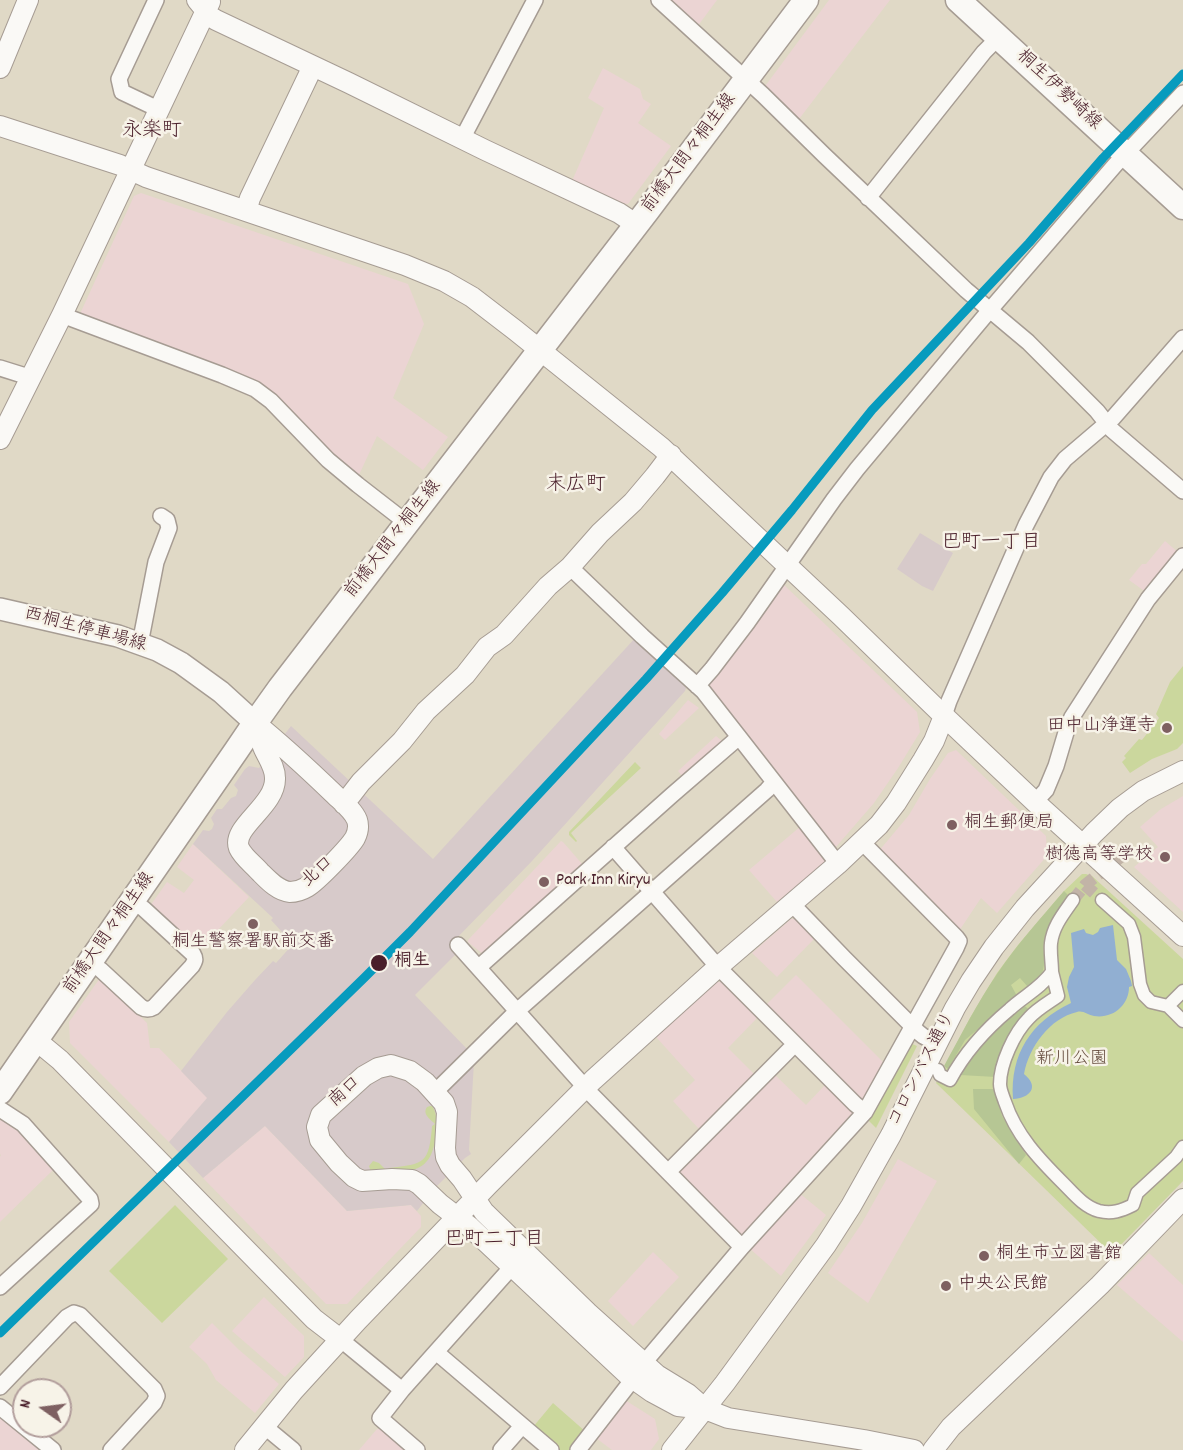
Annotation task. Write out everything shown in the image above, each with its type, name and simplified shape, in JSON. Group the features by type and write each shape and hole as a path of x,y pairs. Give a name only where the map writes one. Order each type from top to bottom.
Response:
{"main road":[{"name":"前橋大間々桐生線","path":"0,1092 255,723 637,225 806,0"},
{"name":"桐生伊勢崎線","path":"958,0 1183,207"},
{"name":"西桐生停車場線","path":"0,609 118,636 157,650 181,663 220,692 255,723"}],"street":[{"path":"0,68 28,0"},
{"path":"156,0 119,79 122,92 158,109"},
{"path":"462,139 535,0"},
{"path":"659,0 763,95 966,291 1028,342 1097,411 1112,430 1183,492"},
{"path":"0,439 32,378 130,170 204,4 216,20 623,215 637,225"},
{"path":"868,198 999,36"},
{"path":"246,211 250,198 313,66"},
{"path":"697,686 724,653 857,469 989,311 1126,153 1183,93"},
{"path":"0,126 120,165 146,177 405,265 444,281 477,301 671,455 1035,802 1183,936"},
{"path":"62,315 222,375 263,394 328,460 407,523"},
{"path":"245,1450 340,1339 585,1088 879,825 896,804 934,741 949,701 1026,525 1051,477 1065,459 1113,418 1183,339"},
{"path":"0,368 32,378"},
{"path":"344,804 361,782 402,741 426,711 465,675 488,647 504,635 548,586 570,567 600,533 638,496 671,455"},
{"path":"140,644 156,562 169,528 167,520 161,516"},
{"path":"1035,802 1046,790 1072,717 1140,610 1183,556"},
{"path":"570,567 703,691 838,864"},
{"name":"北口","path":"255,723 344,804 357,821 356,835 349,845 314,882 303,889 290,892 269,881 242,853 238,845 241,832 266,804 275,784 274,768 264,749 255,723"},
{"path":"479,967 739,737"},
{"name":"コロンバス通り","path":"672,1450 725,1383 813,1263 851,1206 891,1135 936,1043 970,981 994,947 1025,908 1107,820 1155,784 1183,771"},
{"path":"435,1092 517,1011 774,782"},
{"path":"578,1450 638,1372 742,1247 865,1112 959,941 862,842"},
{"path":"613,847 718,967 865,1112"},
{"path":"90,962 141,1007 150,1010 192,966 195,961 193,954 132,900"},
{"path":"1073,900 1059,921 1050,946 1052,972 1058,996 1037,1011 1022,1026 1010,1047 1002,1071 1000,1083 1008,1113 1035,1156 1081,1201 1096,1210 1120,1212 1133,1205 1137,1194 1176,1157 1183,1147"},
{"path":"1101,900 1129,924 1134,937 1140,984 1144,995 1151,1002 1168,1006 1183,1021"},
{"path":"792,904 923,1036 936,1043"},
{"path":"458,945 585,1088 742,1247"},
{"path":"938,1071 940,1075 950,1080 972,1046 1010,1008 1041,986 1052,972"},
{"path":"1168,1006 1183,991"},
{"path":"37,1041 60,1060 314,1319 402,1390"},
{"path":"668,1173 794,1044"},
{"name":"南口","path":"457,1217 412,1180 362,1181 354,1177 320,1140 317,1132 318,1121 324,1111 364,1076 378,1068 391,1065 403,1067 421,1078 444,1103 447,1112 445,1148 450,1165 518,1259"},
{"path":"0,1109 23,1125 90,1199 91,1204 0,1287"},
{"path":"933,1450 951,1427 1100,1285 1183,1199"},
{"path":"457,1217 518,1259 638,1372 657,1375 688,1394 705,1408 736,1420 914,1450"},
{"path":"417,1450 380,1418 518,1259"},
{"path":"0,1387 67,1317 74,1313 80,1315 154,1389 157,1396 154,1403 111,1450"},
{"path":"436,1352 551,1450"},
{"path":"0,1407 53,1450"},
{"path":"264,1426 293,1450"},
{"path":"501,1450 522,1426"}],"shaded area":[{"path":"667,0 717,0 697,27"},
{"path":"829,0 890,0 796,123 763,89"},
{"path":"603,68 640,89 643,99 651,104 638,123 671,146 628,204 615,202 572,181 604,108 588,98"},
{"path":"141,193 408,284 424,324 393,398 448,437 423,470 377,436 358,477 277,399 79,316 134,196"},
{"path":"920,533 953,553 933,591 897,569"},
{"path":"1165,541 1179,553 1148,590 1143,590 1129,580"},
{"path":"783,584 917,712 920,732 874,803 835,848 710,688 710,682"},
{"path":"636,637 686,688 685,691 532,861 450,945 457,953 415,995 468,1050 474,1061 469,1150 471,1154 435,1188 417,1211 411,1205 347,1211 265,1126 203,1178 169,1142 207,1098 181,1071 255,980 273,961 276,963 293,944 271,920 273,918 193,844 203,830 212,829 214,824 211,818 217,809 222,809 231,798 236,796 238,790 234,785 245,769 249,766 259,768 291,726 433,859"},
{"path":"688,700 699,708 665,740 659,734"},
{"path":"716,736 724,741 683,777 678,771"},
{"path":"956,750 1046,836 1047,856 997,913 981,898 959,931 878,852 909,815 948,753"},
{"name":"樹徳高等学校","path":"1183,796 1183,912 1134,867 1158,847 1140,827 1161,809"},
{"path":"801,826 825,855 824,863 777,902 749,870"},
{"path":"561,841 583,865 483,954 468,940"},
{"path":"193,844 249,897 199,950 150,906 167,882 184,893 194,880 177,867"},
{"path":"791,919 798,919 816,937 777,977 752,953"},
{"path":"796,975 885,1064 866,1098 860,1100 765,1006"},
{"path":"100,978 147,1023 150,1048 159,1048 208,1098 169,1142 70,1043 69,1022"},
{"path":"716,982 726,982 759,1016 728,1048 754,1074 699,1129 673,1101 695,1080 656,1037"},
{"path":"773,1073 806,1105 826,1084 852,1111 852,1117 747,1235 738,1234 679,1173 680,1165"},
{"path":"3,1117 21,1130 55,1168 0,1222 0,1121"},
{"path":"265,1126 347,1211 411,1205 421,1216 421,1227 347,1304 326,1304 203,1178"},
{"path":"898,1159 937,1181 868,1303 828,1273 862,1223"},
{"path":"798,1192 826,1215 781,1276 749,1248"},
{"path":"653,1252 679,1277 633,1326 608,1301"},
{"path":"1149,1253 1183,1285 1183,1342 1117,1285"},
{"path":"264,1297 304,1336 304,1357 285,1377 232,1331"},
{"path":"212,1323 279,1384 255,1413 216,1380 207,1364 189,1347"},
{"path":"625,1400 655,1419 659,1439 651,1450 612,1450 596,1438"},
{"path":"0,1415 12,1425 12,1438 28,1438 42,1450 0,1450"},
{"path":"377,1429 383,1429 408,1450 359,1450"}],"green space":[{"name":"田中山浄運寺","path":"1183,666 1183,743 1177,749 1152,759 1130,773 1122,762 1126,758 1124,756 1139,739 1142,740 1159,718 1156,714 1170,682"},
{"path":"635,762 641,768 571,833 576,842 569,832"},
{"name":"新川公園","path":"1082,874 1092,876 1183,959 1183,1181 1112,1254 936,1083 997,973 1064,891"},
{"path":"1064,891 1070,897 1046,932 1041,975 1028,987 1020,978 1011,985 1017,996 965,1040 948,1069 944,1066 990,985 1021,942"},
{"path":"1025,1006 1028,1009 996,1077 960,1075 967,1060 986,1038 1003,1021"},
{"path":"910,1043 917,1046 876,1128 868,1120"},
{"path":"973,1089 994,1089 1002,1116 1026,1155 1019,1164 974,1109"},
{"path":"432,1106 436,1115 434,1148 423,1165 406,1171 371,1172 369,1166 373,1161 379,1163 387,1171 389,1168 418,1163 423,1159 429,1148 432,1126 435,1124 426,1114 427,1107"},
{"path":"175,1205 228,1259 162,1323 109,1271"},
{"path":"553,1403 586,1432 571,1450 559,1450 533,1427"}],"water":[{"path":"1113,925 1117,960 1126,969 1132,986 1129,987 1126,1000 1113,1013 1094,1016 1077,1012 1058,1020 1050,1027 1036,1044 1024,1074 1031,1083 1031,1091 1013,1099 1015,1068 1026,1041 1045,1020 1071,1003 1067,987 1074,967 1071,933 1084,929 1086,933 1093,935 1100,928"}],"tunnel":[{"path":"1073,900 1085,885 1122,856"},
{"path":"1085,885 1102,900"}],"transit line":[{"path":"0,1333 410,932 646,679 792,510 872,410 1183,74"}],"place":[{"name":"田中山浄運寺","path":"1167,728"},
{"name":"桐生郵便局","path":"952,825"},
{"name":"樹徳高等学校","path":"1165,857"},
{"name":"Park Inn Kiryu","path":"544,882"},
{"name":"桐生警察署駅前交番","path":"253,924"},
{"name":"桐生","path":"379,963"},
{"name":"桐生市立図書館","path":"984,1256"},
{"name":"中央公民館","path":"946,1286"}],"district":[{"name":"永楽町","path":"152,132"},
{"name":"末広町","path":"576,486"},
{"name":"巴町一丁目","path":"991,544"},
{"name":"巴町二丁目","path":"494,1241"}]}
